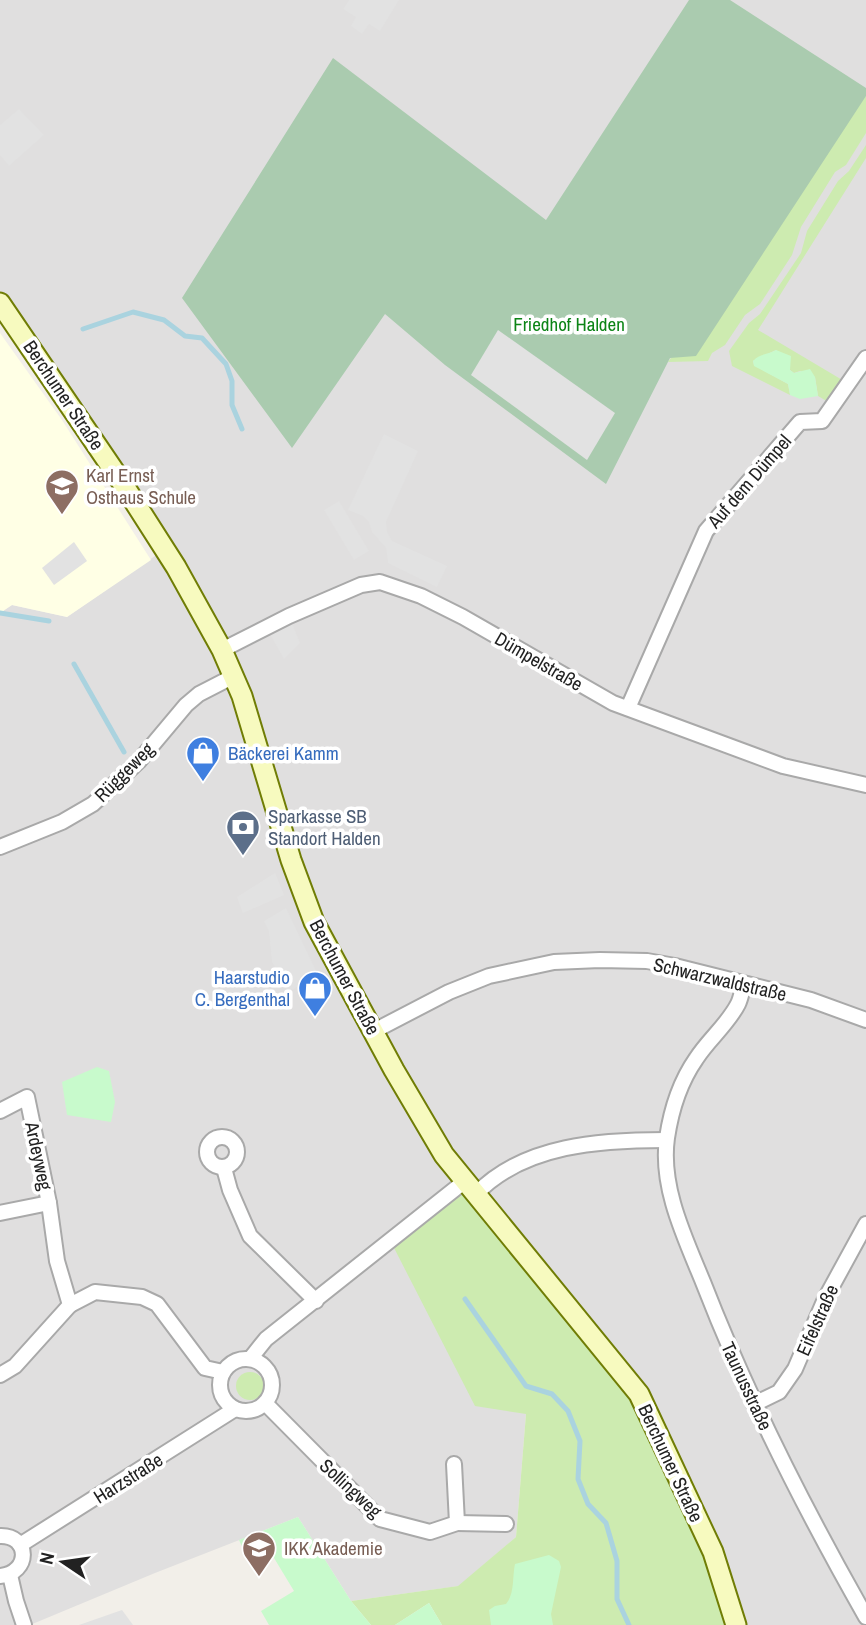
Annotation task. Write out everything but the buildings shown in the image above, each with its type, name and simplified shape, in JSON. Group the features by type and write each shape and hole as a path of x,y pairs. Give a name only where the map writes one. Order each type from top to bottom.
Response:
{"main road":[{"name":"Berchumer Straße","path":"0,303 124,484 176,566 222,650 234,676 291,860 314,922 426,1127 444,1155 639,1394 713,1552 736,1625"}],"street":[{"name":"Auf dem Dümpel","path":"628,708 710,525 800,422 822,421 866,358"},
{"name":"Dümpelstraße","path":"222,650 340,594 361,585 380,582 421,596 463,617 613,703 783,766 866,785"},
{"name":"Rüggeweg","path":"0,847 62,822 93,804 139,761 186,705 199,694 234,676"},
{"name":"Schwarzwaldstraße","path":"374,1031 449,992 489,976 554,962 600,960 647,961 685,968 811,1000 866,1020"},
{"name":"Taunusstraße","path":"744,984 737,1005 695,1059 683,1082 666,1140 668,1177 676,1214 731,1354 795,1488 866,1617"},
{"name":"Ardeyweg","path":"0,1111 27,1097 49,1203 57,1261 70,1305"},
{"path":"250,1359 266,1339 471,1188 557,1150 604,1142 666,1140"},
{"path":"223,1168 250,1236 316,1301"},
{"name":"Ardeyweg","path":"0,1213 49,1203"},
{"name":"Eifelstraße","path":"754,1404 779,1392 795,1369 825,1299 866,1224"},
{"path":"0,1375 15,1366 70,1305 96,1292 142,1297 157,1304 205,1368 223,1372"},
{"path":"235,1409 225,1401 220,1391 223,1372 234,1361 250,1359 261,1364 271,1376 271,1392 265,1403"},
{"name":"Harzstraße","path":"20,1545 235,1409 254,1410 265,1403"},
{"name":"Sollingweg","path":"265,1403 380,1519 430,1532 457,1523 506,1524"},
{"path":"454,1464 457,1523"},
{"path":"0,1536 7,1536 20,1545 23,1560 18,1570 5,1575 24,1625"}],"shaded area":[{"path":"0,0 866,0 866,1625 736,1625 526,1414 516,1537 459,1586 351,1601 298,1517 30,1625 0,1625 0,613 12,605 67,617 165,549 0,303"},
{"path":"349,0 399,0 380,31 369,24 362,34 351,26 356,17 343,9"},
{"path":"19,109 44,135 9,166 0,155 0,125"},
{"path":"498,330 615,413 587,460 471,375"},
{"name":"Karl Ernst Osthaus Schule","path":"0,333 62,420 151,560 67,617 12,605 0,613"},
{"path":"384,434 418,451 386,522 387,532 392,541 447,566 437,587 388,563 386,548 372,532 369,522 363,516 348,510"},
{"path":"339,501 369,551 354,560 324,510"},
{"path":"74,542 87,561 54,585 42,568"},
{"path":"289,616 300,643 284,659 266,627"},
{"path":"275,873 284,895 243,913 237,897"},
{"path":"286,908 318,975 288,992 272,962 269,931 264,921"},
{"path":"122,1610 133,1625 79,1625"}],"green space":[{"name":"Friedhof Halden","path":"689,0 730,0 866,88 866,96 696,356 670,358 606,484 445,365 385,314 292,448 182,298 333,58 546,220"},
{"path":"866,96 866,133 846,165 835,172 801,227 792,255 760,304 745,315 725,345 712,353 708,361 668,362"},
{"path":"866,145 866,158 758,330 844,381 830,403 818,396 815,377 800,371 794,373 776,350 753,361 754,365 788,384 790,395 732,366 729,351 749,323 760,314 801,253 807,231 838,181 849,171"},
{"path":"776,350 791,356 790,370 794,373 810,369 815,377 818,396 800,399 790,395 788,384 754,366 753,361 756,358"},
{"path":"97,1067 109,1071 115,1102 111,1122 67,1115 62,1082"},
{"path":"465,1181 633,1390 736,1625 442,1625 429,1603 395,1625 371,1625 351,1601 458,1586 516,1537 526,1414 475,1406 391,1242"},
{"path":"250,1372 260,1376 264,1386 260,1396 250,1400 240,1396 236,1386 240,1376"},
{"path":"298,1517 351,1601 371,1625 269,1625 261,1611 294,1591 271,1553 251,1566 239,1540"},
{"path":"549,1555 559,1561 561,1567 551,1614 553,1625 491,1625 489,1610 506,1604 511,1595 515,1564"},
{"path":"429,1603 442,1625 395,1625"}],"waterway":[{"path":"83,329 133,312 164,320 185,336 202,338 226,364 232,381 232,405 242,429"},
{"path":"0,613 49,621"},
{"path":"74,664 124,752"},
{"path":"465,1299 526,1386 552,1394 568,1411 580,1441 578,1479 588,1504 606,1523 617,1561 617,1599 629,1625"}],"place":[{"name":"Karl Ernst Osthaus Schule","path":"62,516"},
{"name":"Bäckerei Kamm","path":"203,783"},
{"name":"Sparkasse SB Standort Halden","path":"243,857"},
{"name":"Haarstudio C. Bergenthal","path":"315,1018"},
{"name":"IKK Akademie","path":"259,1578"}]}
